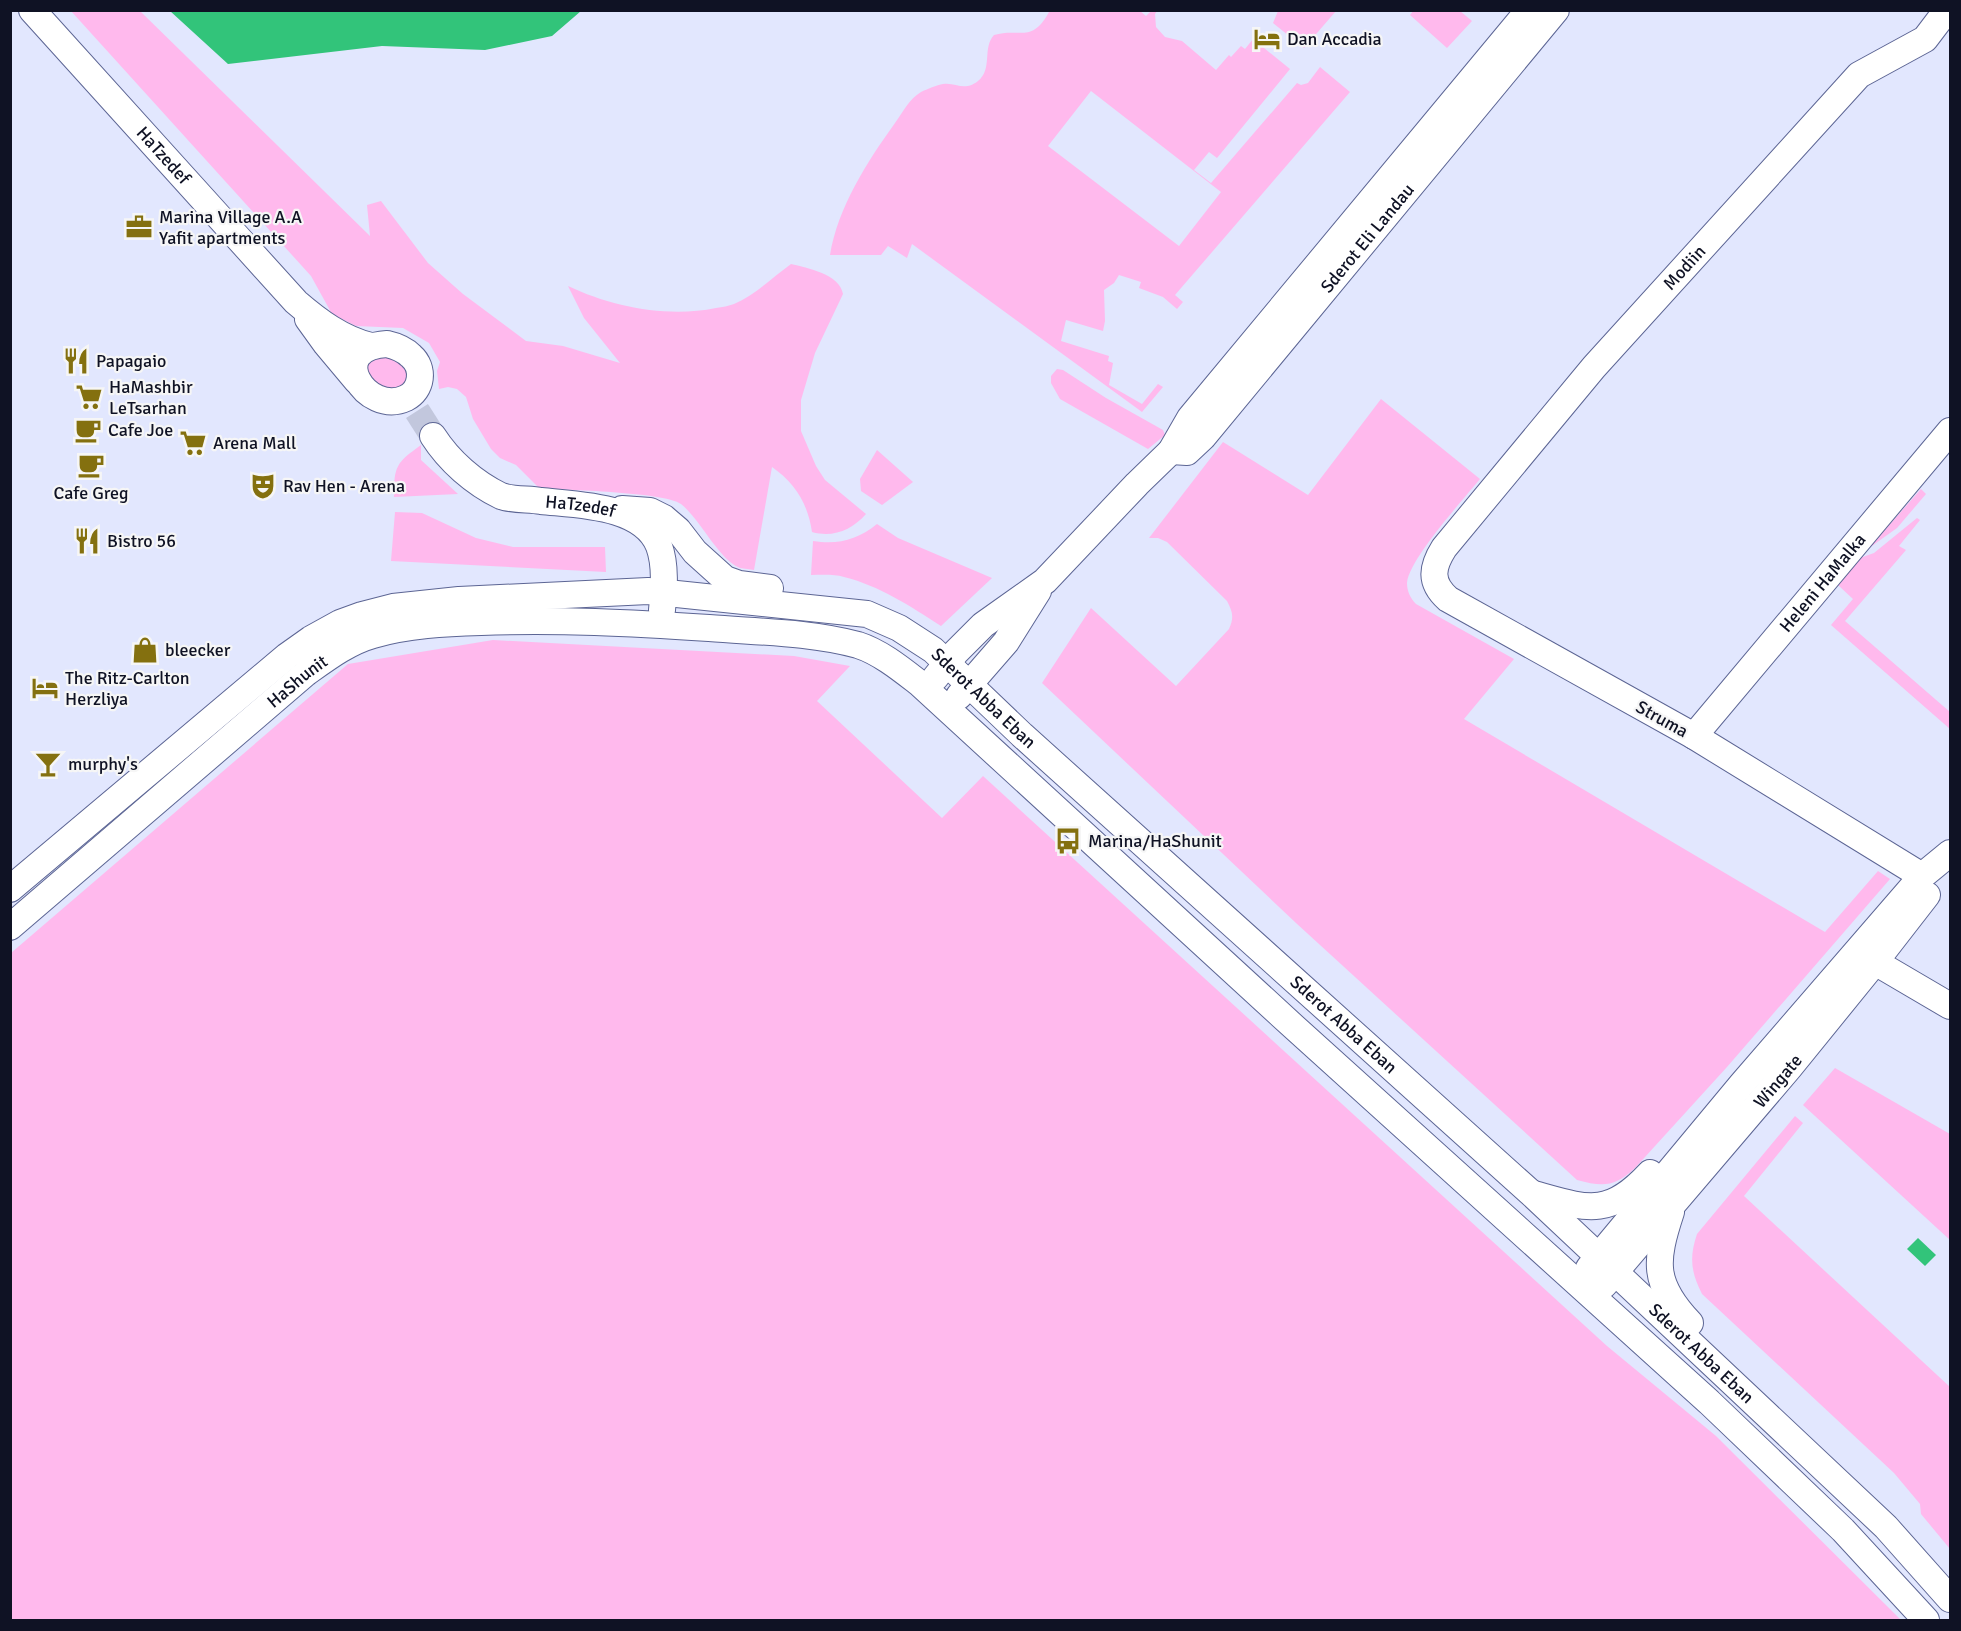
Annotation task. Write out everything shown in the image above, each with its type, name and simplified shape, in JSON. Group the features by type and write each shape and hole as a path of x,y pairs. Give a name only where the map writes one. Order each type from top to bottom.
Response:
{"street":[{"name":"HaTzedef","path":"32,10 296,302 314,318 356,342 371,346 387,344 398,347 417,361 420,373 419,384 412,404 404,399 389,400 377,397 360,387 296,302"},
{"name":"Sderot Eli Landau","path":"948,710 1006,642 1045,581 1137,484 1171,452 1190,418 1528,10"},
{"name":"Sderot Eli Landau","path":"1171,452 1187,452 1203,437 1556,10"},
{"name":"Modiin","path":"1444,548 1594,367 1859,75 1925,39 1947,10"},
{"path":"357,381 355,364 358,355 371,346"},
{"name":"Heleni HaMalka","path":"1694,736 1950,431"},
{"name":"HaTzedef","path":"433,436 440,447 467,475 502,496 604,508 643,527 655,538 660,549 663,594 661,625"},
{"path":"604,508 650,511 664,518 678,530 695,552 710,566 725,579 739,585 803,591 825,596 867,614"},
{"name":"Struma","path":"1444,548 1435,563 1433,573 1443,594 1448,598 1694,736 1922,876"},
{"name":"Sderot Eli Landau","path":"926,689 938,656 964,643 983,625 1045,581"},
{"name":"HaShunit","path":"10,889 286,656 340,623 393,608 459,600 648,591 663,594"},
{"name":"Sderot Abba Eban","path":"663,594 867,614 899,628 938,656 1531,1193 1728,1376 1886,1527 1950,1599"},
{"name":"HaShunit","path":"10,927 306,673 342,647 373,635 456,622 528,620 661,625"},
{"name":"Sderot Abba Eban","path":"661,625 787,634 831,639 861,646 890,661 926,689 1241,979 1709,1402 1843,1530 1926,1620"},
{"path":"996,653 992,667 992,688 999,712"},
{"name":"Wingate","path":"1607,1264 1674,1203 1789,1068 1935,884 1949,854"},
{"name":"Wingate","path":"1585,1290 1742,1084 1922,876 1949,854"},
{"path":"1875,962 1950,1006"},
{"path":"1531,1193 1586,1208 1615,1202 1635,1188 1706,1107 1742,1084"},
{"path":"1674,1203 1662,1239 1660,1271 1663,1288 1675,1307 1710,1344 1720,1358 1728,1376"}],"shaded area":[{"path":"1050,10 1140,11 1146,16 1151,11 1157,11 1155,14 1156,27 1165,37 1182,41 1216,70 1229,55 1231,57 1241,46 1245,49 1253,39 1290,69 1217,158 1209,152 1194,170 1211,183 1297,83 1301,85 1308,83 1320,67 1350,92 1175,295 1183,302 1177,309 1163,297 1139,288 1141,282 1119,275 1114,283 1104,290 1103,331 1066,320 1061,341 1109,356 1108,361 1113,363 1109,385 1142,404 1158,384 1163,387 1142,412 912,244 907,258 888,246 881,255 830,255 840,220 855,186 874,153 913,98 932,87 948,84 968,86 973,84 983,76 990,40 994,35 1025,33 1037,28","holes":["1091,91 1221,192 1179,246 1048,146"]},
{"path":"1278,10 1336,11 1304,48 1273,23"},
{"path":"1414,10 1460,11 1472,21 1447,48 1410,15"},
{"path":"71,11 140,11 370,236 367,205 381,201 428,263 463,294 526,341 563,346 620,363 584,318 568,286 622,305 679,312 734,304 757,291 791,264 822,273 836,281 843,294 815,353 801,400 801,431 816,466 825,480 866,514 855,524 842,531 827,534 812,532 804,503 794,487 772,467 754,570 732,564 688,511 681,504 671,500 636,494 539,488 516,465 500,458 491,449 473,419 466,397 457,389 448,387 439,389 437,371 440,362 429,343 403,328 356,326 332,314 311,276"},
{"path":"170,11 581,11 552,36 485,50 382,46 228,64"},
{"path":"385,354 401,359 410,376 400,388 395,390 383,387 367,373 367,363"},
{"path":"1057,369 1063,370 1106,398 1163,430 1165,435 1148,449 1060,399 1051,383 1051,376"},
{"path":"1381,399 1480,479 1426,545 1407,583 1409,594 1416,604 1514,659 1464,719 1825,932 1878,871 1890,879 1727,1067 1635,1168 1615,1182 1594,1184 1577,1180 1296,923 1042,683 1091,608 1176,686 1229,629 1232,612 1227,601 1167,542 1158,538 1149,538 1223,442 1308,495"},
{"path":"421,445 421,460 458,494 394,497 398,466 406,456"},
{"path":"877,450 913,482 882,505 861,491 860,479"},
{"path":"1921,489 1926,494 1897,528 1869,548"},
{"path":"395,512 422,513 476,538 513,547 605,547 606,572 391,561"},
{"path":"1917,518 1920,520 1899,546 1906,550 1845,621 1950,712 1950,729 1831,625 1853,599 1838,585 1860,558 1874,553"},
{"path":"877,524 898,538 992,578 941,626 906,604 870,586 840,576 811,575 813,541 847,540"},
{"path":"493,640 794,656 850,666 817,701 942,818 983,776 1607,1346 1716,1436 1901,1620 11,1620 11,953 348,664"},
{"path":"1835,1068 1950,1134 1950,1240 1803,1105"},
{"path":"1795,1116 1803,1123 1744,1196 1950,1387 1950,1549 1921,1514 1920,1504 1894,1473 1702,1294 1695,1279 1692,1258 1697,1234"},
{"path":"1918,1238 1936,1255 1925,1266 1907,1249"}],"tunnel":[{"path":"417,411 433,436"}],"place":[{"name":"Dan Accadia","path":"1267,39"},
{"name":"Marina Village A.A Yafit apartments","path":"139,227"},
{"name":"Papagaio","path":"76,361"},
{"name":"HaMashbir LeTsarhan","path":"89,397"},
{"name":"Cafe Joe","path":"88,430"},
{"name":"Arena Mall","path":"193,443"},
{"name":"Cafe Greg","path":"91,465"},
{"name":"Rav Hen - Arena","path":"263,486"},
{"name":"Bistro 56","path":"87,541"},
{"name":"bleecker","path":"145,650"},
{"name":"The Ritz-Carlton Herzliya","path":"45,688"},
{"name":"murphy's","path":"48,764"},
{"name":"Marina/HaShunit","path":"1068,841"}]}
